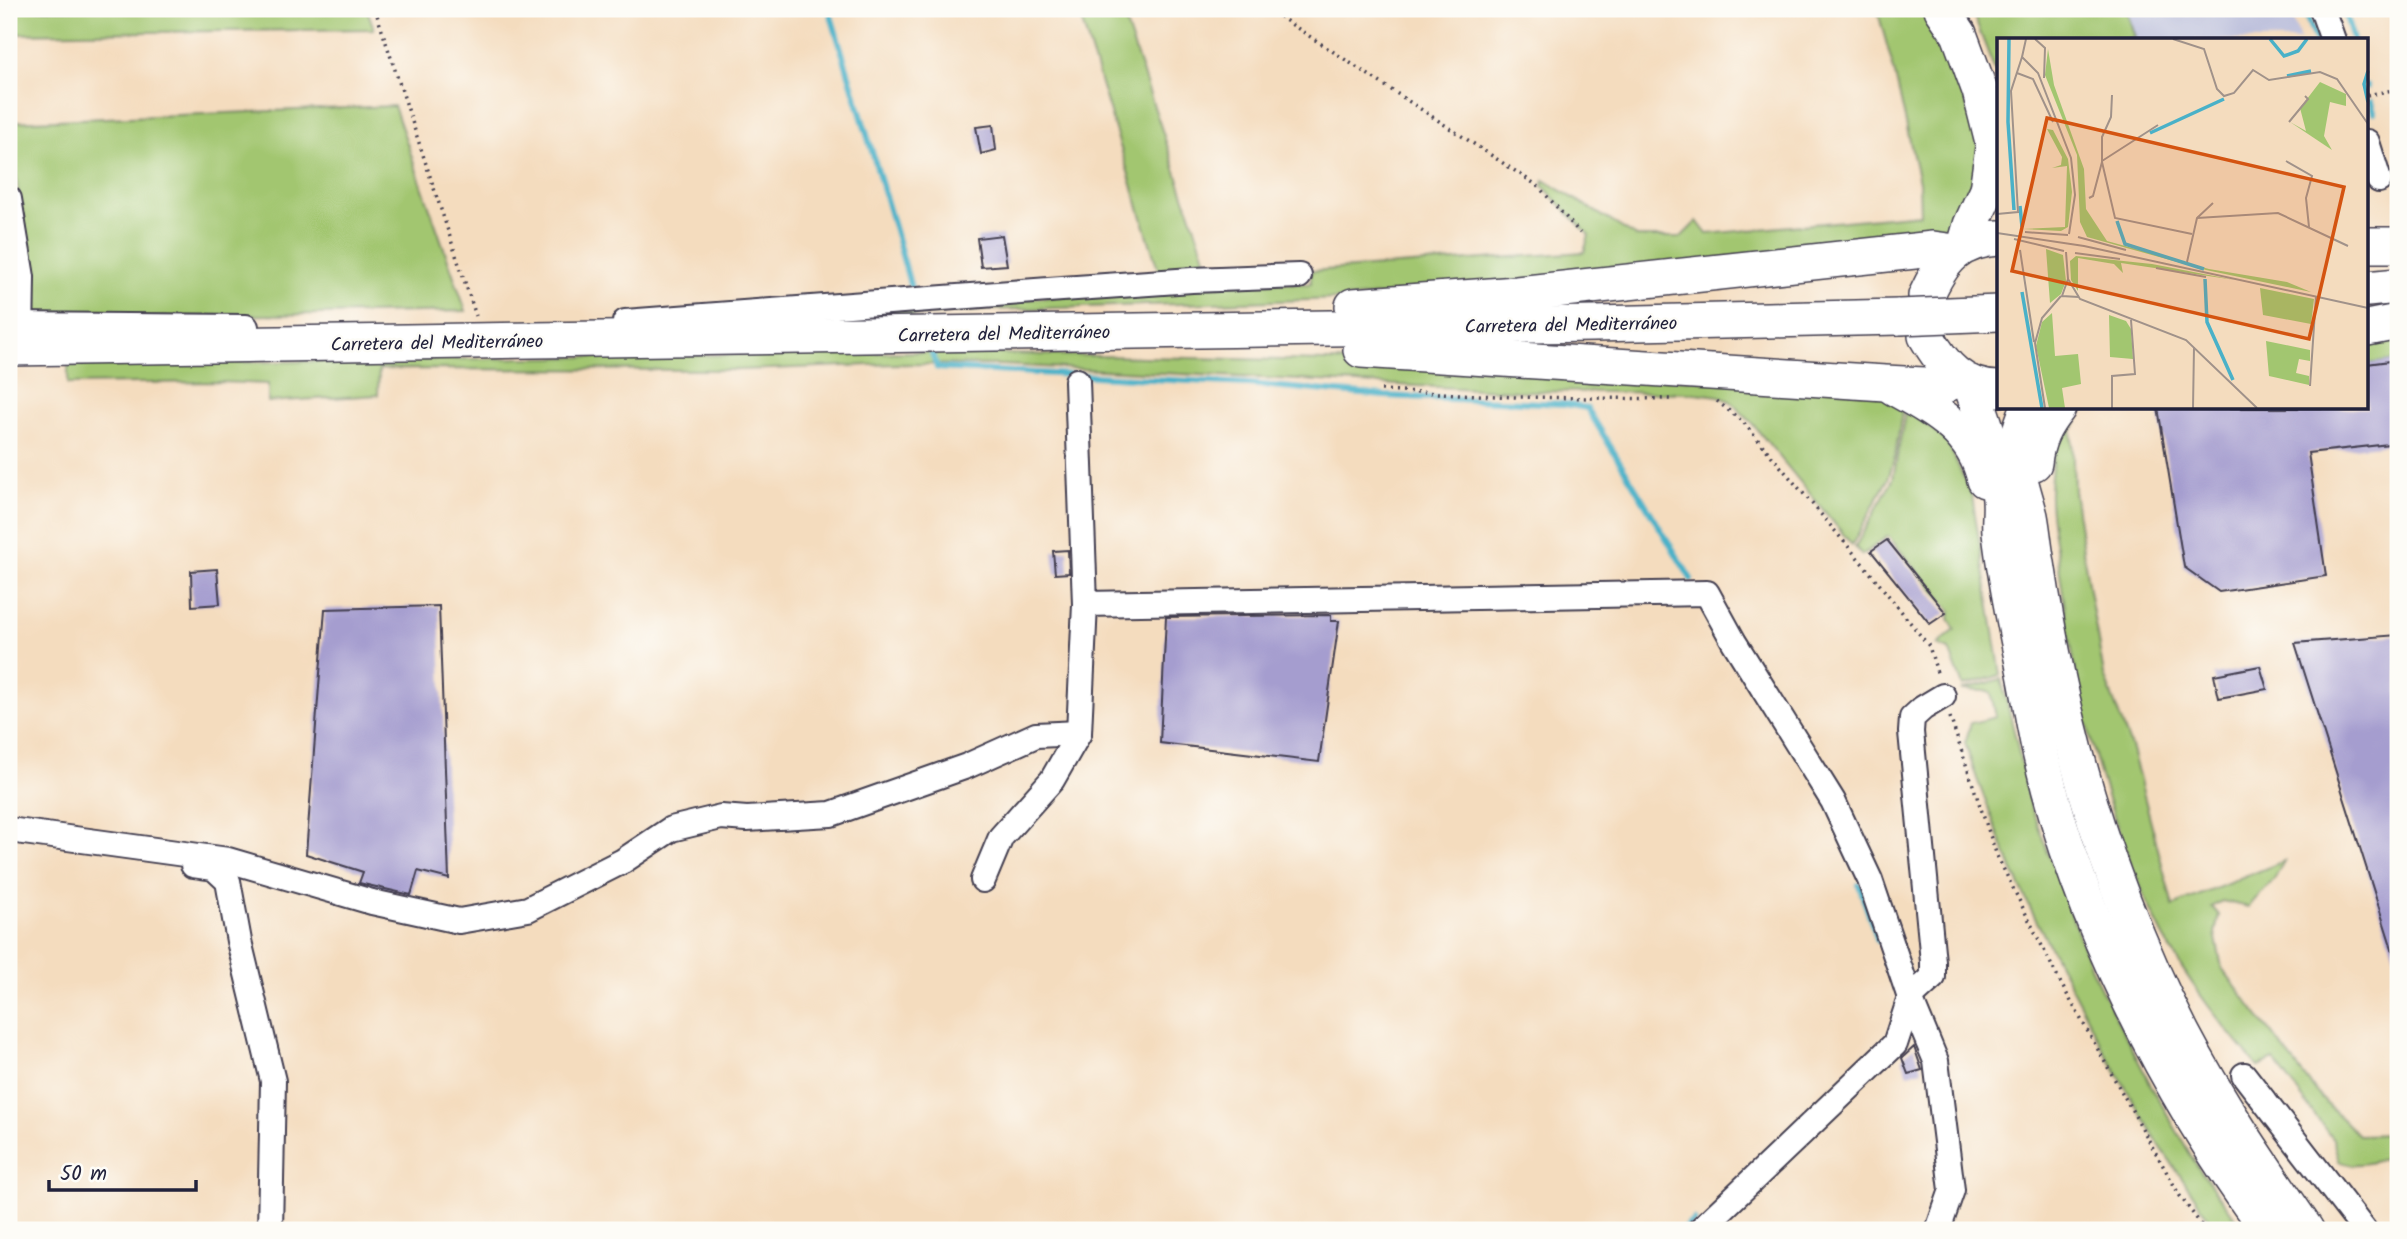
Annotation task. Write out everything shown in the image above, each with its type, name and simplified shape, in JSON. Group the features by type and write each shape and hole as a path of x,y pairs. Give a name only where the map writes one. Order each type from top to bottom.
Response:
{"highway":[{"path":"1953,17 1980,90 1996,158 1987,190 1960,249 1938,270 1917,316 1941,361 1976,383 1995,459 2000,500 2015,523 2092,812 2118,889 2153,974 2224,1107 2306,1230"},
{"path":"1159,331 1254,314 1517,294 1933,249 1960,249 1985,239 1997,238"},
{"path":"2368,245 2398,245"},
{"path":"2368,289 2398,286"},
{"name":"Carretera del Mediterráneo","path":"15,337 1044,333 1997,313"},
{"path":"2368,328 2398,322"},
{"path":"1044,333 1131,348 1295,346 1443,353 1885,383 1943,386 1976,383"},
{"path":"1885,383 1937,412 1961,433 1980,460 1990,502 2015,523"},
{"path":"2027,410 2017,441 2020,481 2015,523 2013,614 2041,757 2062,829 2097,929 2173,1083 2214,1153 2268,1230"},
{"path":"2015,523 2037,443 2042,430 2057,410"}],"lane":[{"path":"2322,9 2332,38"},
{"path":"2368,145 2379,180"},
{"path":"9,199 22,277 15,337 667,320 1087,287 1299,276"},
{"path":"983,880 1001,838 1052,780 1079,733 1085,604 1077,381"},
{"path":"1085,604 1707,593 1734,642 1833,802 1870,880 1910,999 1936,1061 1952,1190 1938,1230"},
{"path":"1700,1230 1895,1044 1910,999 1933,977 1911,732 1912,718 1943,696"},
{"path":"9,830 228,860 372,902 458,920 528,909 623,861 671,829 721,817 747,819 831,814 967,766 1036,736 1079,733"},
{"path":"9,842 214,868 228,881 239,941 273,1081 270,1230"},
{"path":"2244,1075 2364,1230"}],"path":[{"path":"375,9 475,309 476,324"},
{"path":"1268,9 1538,186 1580,233"},
{"path":"2368,95 2398,89"},
{"path":"1381,390 1516,397 1677,398"},
{"path":"1709,399 1718,401 1743,422 1929,646 1997,856 2059,980 2180,1196 2205,1230"}],"shaded area":[{"path":"2126,9 2290,9 2299,38 2132,38 2135,37"}],"green space":[{"path":"9,9 367,9 374,29 9,34"},
{"path":"1121,9 1210,272 1160,276 1079,12"},
{"path":"1877,9 1920,9 1937,31 1957,71 1979,150 1978,179 1963,212 1939,230 1922,238 1342,299 989,310 868,319 674,324 1263,282 1311,284 1311,271 1584,252 1589,235 1543,186 1544,180 1637,237 1681,237 1697,221 1707,234 1920,214 1919,182 1895,74"},
{"path":"1971,9 2126,9 2135,37 2132,38 1997,38 1997,76"},
{"path":"394,106 466,311 35,320 9,122"},
{"path":"2396,340 2398,360 2368,364 2368,344"},
{"path":"918,352 1371,362 1876,390 1903,405 1895,456 1888,479 1852,545 1751,422 1730,401 1719,396 1695,393 1516,391 1003,365 896,364 740,370 379,369 378,395 268,402 268,384 68,384 68,365"},
{"path":"1906,408 1947,441 1972,496 2001,675 1963,686 1949,650 1937,645 1955,630 1949,619 1951,611 1888,536 1862,555 1855,547 1893,479"},
{"path":"2074,410 2085,410 2081,412 2072,432 2074,491 2104,675 2132,750 2173,906 2284,861 2274,880 2248,907 2222,901 2212,907 2219,915 2215,933 2222,968 2321,1098 2358,1135 2395,1134 2398,1151 2385,1158 2360,1164 2339,1161 2333,1140 2274,1060 2258,1067 2206,1003 2172,951 2140,886 2110,805 2085,717 2052,520 2050,501 2053,458 2059,436"},
{"path":"2001,679 2028,799 2093,973 2155,1093 2197,1166 2244,1230 2217,1230 2160,1146 2107,1056 2010,864 1965,743 1971,723 1996,717 1991,693 1962,690"}],"building":[{"path":"993,125 996,150 981,154 976,127"},
{"path":"1002,235 1007,265 981,267 977,238"},
{"path":"2398,360 2398,443 2308,453 2326,576 2219,592 2184,567 2158,410 2368,410 2368,364"},
{"path":"1887,540 1946,613 1930,624 1871,551"},
{"path":"1068,550 1069,573 1055,574 1053,551"},
{"path":"217,569 220,604 192,606 191,571"},
{"path":"439,606 449,879 418,871 411,895 359,883 363,872 306,854 325,609"},
{"path":"1331,615 1331,621 1339,621 1319,762 1160,743 1166,617"},
{"path":"2398,635 2398,958 2395,958 2295,643"},
{"path":"2260,666 2267,689 2219,698 2214,675"},
{"path":"1914,1047 1922,1070 1908,1074 1902,1058"}],"waterway":[{"path":"829,9 911,288"},
{"path":"2304,9 2314,38"},
{"path":"2344,9 2352,38"},
{"path":"2371,102 2374,112"},
{"path":"932,353 937,368 1248,384 1384,396 1565,404 1587,408 1691,579"},
{"path":"1859,885 1878,941"},
{"path":"1682,1230 1694,1220"}]}
